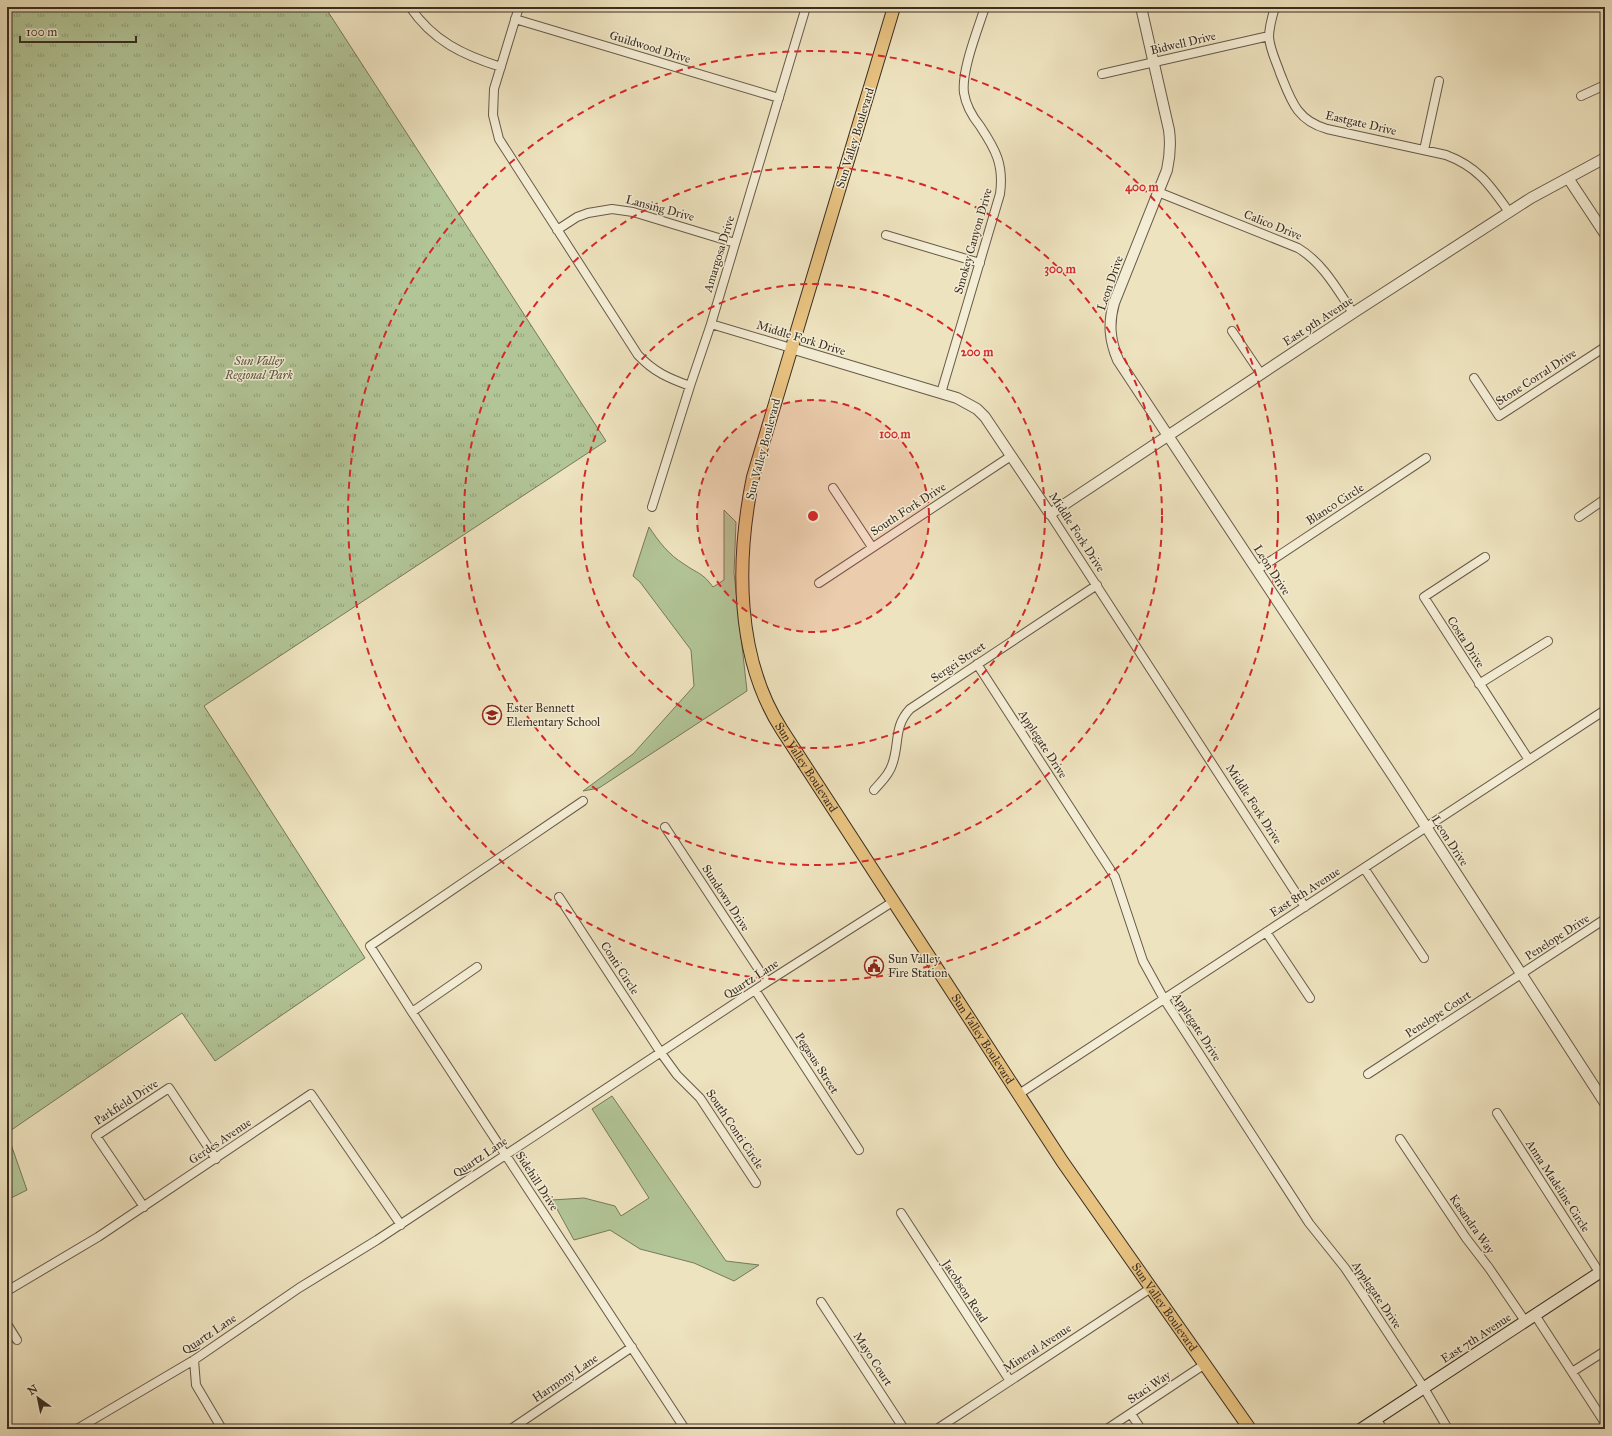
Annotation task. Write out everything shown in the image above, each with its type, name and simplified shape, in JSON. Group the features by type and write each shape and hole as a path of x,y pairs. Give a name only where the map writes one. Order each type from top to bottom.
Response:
{"main road":[{"name":"Sun Valley Boulevard","path":"894,7 753,477 744,527 743,570 744,602 751,655 760,689 774,719 1082,1191 1250,1429"},
{"name":"East 7th Avenue","path":"1361,1429 1602,1271"}],"street":[{"path":"410,7 425,26 449,46 477,60 501,67"},
{"path":"519,7 494,89 493,115 495,127 506,151 638,355 657,372 668,378 690,386"},
{"name":"Amargosa Drive","path":"652,507 711,324 806,7"},
{"name":"Smokey Canyon Drive","path":"940,393 1000,194 1001,183 998,159 994,148 971,114 964,93 965,72 985,7"},
{"name":"Leon Drive","path":"1141,7 1171,143 1167,170 1114,303 1110,326 1111,338 1118,360 1426,827 1605,1103"},
{"name":"Eastgate Drive","path":"1275,7 1270,24 1269,36 1272,53 1291,101 1304,118 1327,129 1446,155 1471,167 1490,185 1509,212"},
{"name":"Guildwood Drive","path":"515,19 779,98"},
{"name":"Bidwell Drive","path":"1102,74 1269,36"},
{"path":"1424,150 1439,81"},
{"path":"1581,96 1605,85"},
{"name":"East 9th Avenue","path":"1050,514 1509,212 1531,198 1605,158"},
{"path":"1568,178 1605,234"},
{"name":"Calico Drive","path":"1158,192 1303,251 1317,261 1353,314"},
{"name":"Lansing Drive","path":"557,230 588,212 612,209 633,212 735,243"},
{"path":"886,235 980,263"},
{"name":"Middle Fork Drive","path":"711,324 957,398 977,409 985,417 1097,585 1305,907"},
{"path":"1232,331 1261,374"},
{"name":"Stone Corral Drive","path":"1474,378 1499,416 1605,347"},
{"name":"South Fork Drive","path":"819,583 1011,456"},
{"name":"Blanco Circle","path":"1257,570 1426,458"},
{"path":"833,488 872,548"},
{"path":"1579,517 1605,499"},
{"name":"Costa Drive","path":"1485,557 1424,597 1529,760"},
{"name":"Sergei Street","path":"874,790 886,777 893,763 898,730 904,715 910,709 1097,585"},
{"path":"1479,684 1548,641"},
{"name":"Applegate Drive","path":"977,664 1118,882 1142,960 1164,999 1309,1223 1351,1276 1424,1388 1448,1429"},
{"name":"East 8th Avenue","path":"1019,1094 1605,710"},
{"name":"Sidehill Drive","path":"583,801 370,946 685,1429"},
{"name":"Sundown Drive","path":"665,827 767,982"},
{"path":"1364,868 1424,958"},
{"name":"Conti Circle","path":"559,897 661,1053"},
{"name":"Quartz Lane","path":"77,1429 194,1360 299,1288 401,1225 505,1154 767,982 894,901"},
{"name":"Penelope Drive","path":"1522,974 1605,919"},
{"path":"1266,932 1310,998"},
{"path":"412,1012 477,967"},
{"name":"Penelope Court","path":"1368,1074 1522,974"},
{"name":"Pegasus Street","path":"755,990 859,1150"},
{"name":"South Conti Circle","path":"661,1053 677,1075 700,1098 756,1182"},
{"name":"Parkfield Drive","path":"144,1207 96,1136 168,1088 216,1159"},
{"name":"Gerdes Avenue","path":"7,1292 98,1237 311,1094 401,1225"},
{"name":"Anna Madeline Circle","path":"1497,1113 1602,1271"},
{"name":"Kasandra Way","path":"1400,1140 1466,1238 1489,1268 1525,1321"},
{"name":"Jacobson Road","path":"900,1213 1010,1381"},
{"name":"Mineral Avenue","path":"937,1429 1151,1288"},
{"name":"Mayo Court","path":"821,1302 904,1429"},
{"path":"1535,1315 1605,1423"},
{"path":"7,1324 17,1340"},
{"name":"Harmony Lane","path":"511,1429 632,1347"},
{"path":"1572,1372 1605,1351"},
{"path":"194,1360 196,1385 222,1429"},
{"name":"Staci Way","path":"1107,1429 1205,1364"},
{"path":"1131,1414 1141,1429"},
{"path":"1376,1419 1383,1429"}],"green space":[{"name":"Sun Valley Regional Park","path":"7,7 325,7 606,441 204,706 365,958 215,1061 182,1013 7,1133"},
{"path":"724,510 736,522 734,573 747,691 599,788 583,791 633,754 694,686 691,650 640,582 633,576 649,527 669,552 703,576 713,587 724,580"},
{"path":"612,1096 726,1261 759,1265 734,1281 694,1263 640,1249 610,1230 574,1240 552,1200 584,1198 615,1206 621,1216 649,1198 592,1109"},
{"path":"7,1133 27,1190 7,1200"}],"place":[{"name":"Ester Bennett Elementary School","path":"492,715"},
{"name":"Sun Valley Fire Station","path":"874,966"}]}
